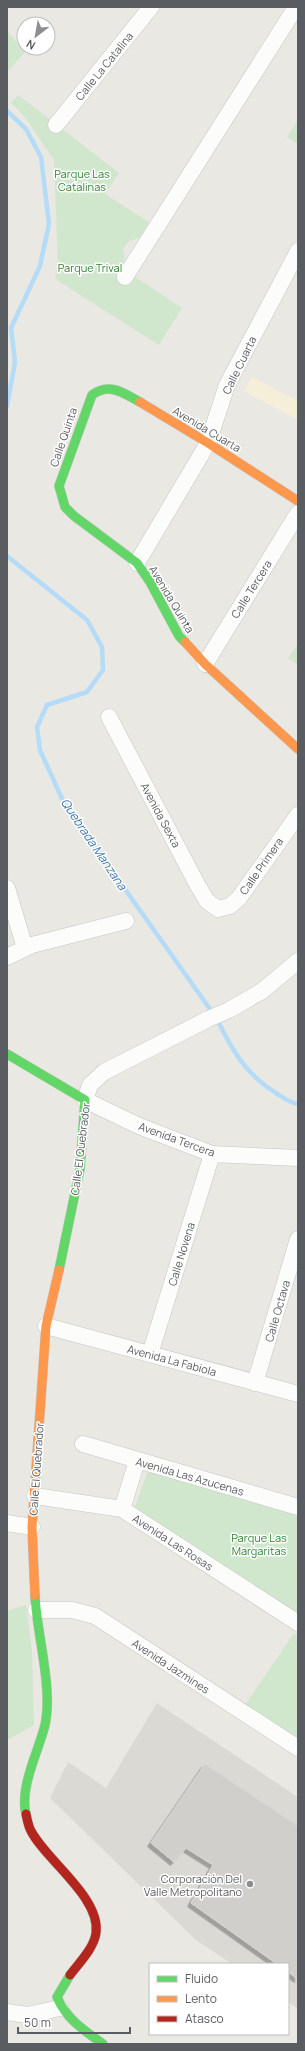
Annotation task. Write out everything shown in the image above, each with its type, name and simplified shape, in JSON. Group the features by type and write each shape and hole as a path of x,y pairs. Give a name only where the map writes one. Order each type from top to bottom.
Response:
{"street":[{"name":"Calle La Catalina","path":"56,125 151,7"},
{"path":"125,277 296,7"},
{"name":"Calle Cuarta","path":"136,563 208,444 227,385 298,251"},
{"name":"Avenida Cuarta","path":"99,389 107,387 117,389 298,501"},
{"name":"Calle Quinta","path":"61,496 59,486 86,408 92,395 99,389"},
{"name":"Avenida Quinta","path":"61,496 65,507 74,516 136,563 150,582 179,636 205,664 298,749"},
{"name":"Calle Tercera","path":"205,664 298,514"},
{"name":"Avenida Sexta","path":"109,717 198,886 207,901 218,909"},
{"name":"Calle Primera","path":"218,909 230,906 239,898 298,815"},
{"path":"7,888 25,948"},
{"path":"7,957 25,948 126,921"},
{"name":"Calle El Quebrador","path":"60,2008 57,1997 63,1984 92,1945 96,1934 96,1922 71,1879 47,1853 30,1829 25,1811 25,1792 45,1723 47,1696 36,1610 32,1527 46,1326 70,1222 80,1169 85,1100 90,1084 104,1072 208,1019 229,1010 262,991 298,962"},
{"path":"7,1054 85,1100"},
{"name":"Avenida Tercera","path":"85,1100 139,1126 212,1154 298,1158"},
{"name":"Calle Novena","path":"150,1354 212,1154"},
{"name":"Calle Octava","path":"255,1383 298,1239"},
{"name":"Avenida La Fabiola","path":"46,1326 298,1394"},
{"name":"Avenida Las Azucenas","path":"83,1444 298,1507"},
{"path":"122,1509 137,1461"},
{"name":"Avenida Las Rosas","path":"35,1496 122,1509 298,1623"},
{"path":"7,1523 32,1527"},
{"name":"Avenida Jazmines","path":"36,1610 72,1610 95,1616 298,1748"},
{"path":"7,2012 27,2015 60,2008 77,2024 103,2044"}],"shaded area":[{"path":"252,377 298,401 298,420 244,391"},
{"path":"157,1703 298,1797 298,2009 289,2003 289,1963 230,1963 196,1940 50,1798 68,1762 106,1788"}],"green space":[{"path":"7,31 16,42 16,56 21,56 7,72"},
{"path":"18,95 119,173 105,194 149,222 139,238 129,241 123,249 123,264 117,278 129,285 135,277 182,308 159,345 55,279 58,264 54,160 24,116 11,103"},
{"path":"298,120 298,144 287,137"},
{"path":"298,644 298,665 288,658"},
{"name":"Parque Las Margaritas","path":"148,1471 298,1515 298,1614 135,1507"},
{"path":"26,1605 32,1651 34,1725 7,1740 7,1611"},
{"path":"294,1633 298,1636 298,1738 245,1705"}],"building":[{"name":"Corporación Del Valle Metropolitano","path":"205,1764 298,1826 298,1979 289,1973 289,1963 276,1963 191,1903 213,1865 186,1848 174,1862 151,1843"}],"waterway":[{"name":"Quebrada Manzana","path":"7,111 26,129 41,157 49,224 40,266 11,328 15,362 7,406"},
{"name":"Quebrada Manzana","path":"7,556 87,620 102,647 103,670 87,692 47,705 37,727 40,750 64,803 217,1019 242,1062 249,1071 268,1087 288,1101 298,1104"}],"traffic: fast":[{"path":"140,402 122,392 111,389 105,389 92,395 59,486 65,507 74,516 137,563 150,582 179,636 185,642"},
{"path":"7,1054 85,1100 80,1169 59,1270"},
{"path":"26,1814 25,1793 27,1781 45,1725 47,1710 46,1678 35,1596"},
{"path":"70,1975 57,1997 65,2012 83,2029 103,2044"}],"traffic: slow":[{"path":"140,402 208,443 298,501"},
{"path":"185,642 205,664 298,749"},
{"path":"35,1596 32,1527 46,1326 59,1270"}],"traffic: jam":[{"path":"26,1814 30,1829 37,1841 81,1892 90,1906 95,1919 95,1939 86,1955 70,1975"}],"place":[{"name":"Corporación Del Valle Metropolitano","path":"250,1884"}],"park label":[{"name":"Parque Las Catalinas","path":"82,179"},
{"name":"Parque Trival","path":"90,267"}]}
